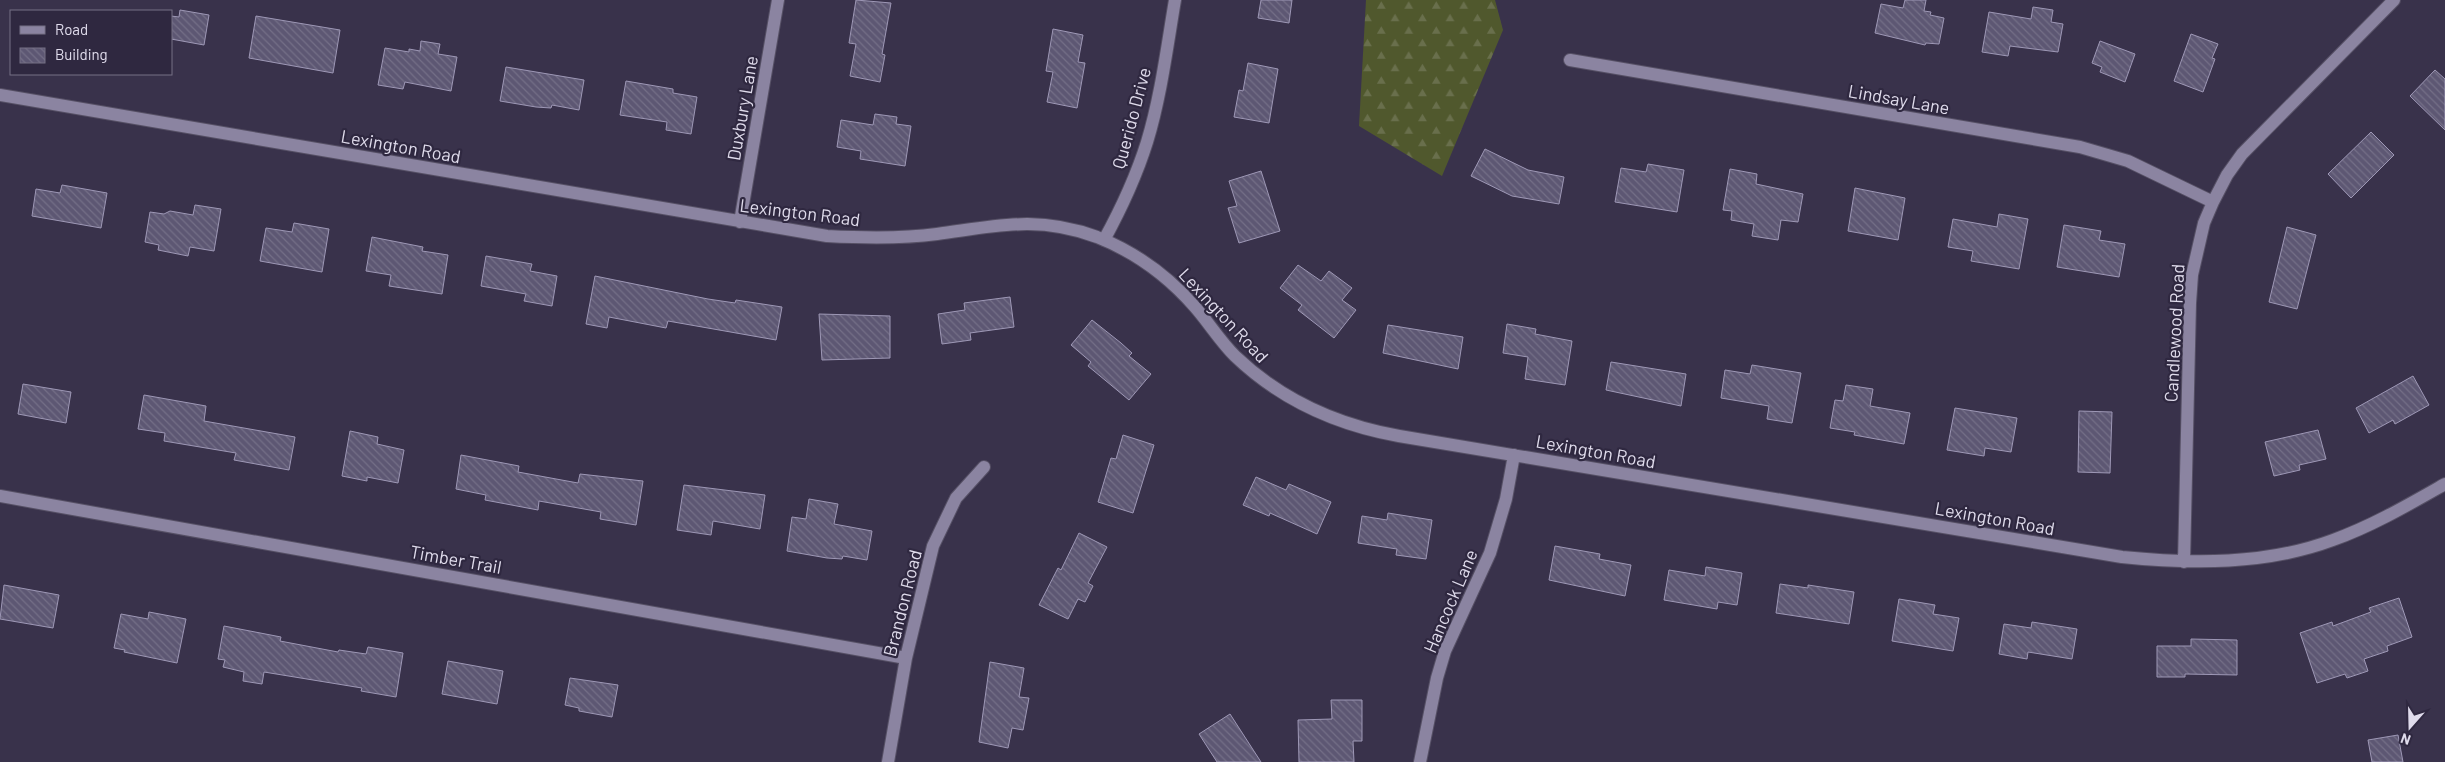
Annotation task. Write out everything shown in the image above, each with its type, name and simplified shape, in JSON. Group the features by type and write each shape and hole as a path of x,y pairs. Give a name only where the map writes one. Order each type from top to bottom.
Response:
{"street":[{"name":"Duxbury Lane","path":"740,222 778,0"},
{"name":"Querido Drive","path":"1104,240 1134,179 1147,142 1157,104 1176,0"},
{"name":"Candlewood Road","path":"2184,562 2190,303 2197,249 2212,202 2227,175 2242,154 2394,0"},
{"name":"Lindsay Lane","path":"1570,60 2080,147 2128,162 2212,202"},
{"name":"Lexington Road","path":"0,95 828,236 864,238 901,237 998,224 1023,223 1072,230 1104,240 1140,259 1160,273 1196,308 1234,356 1282,394 1310,409 1368,430 2122,557 2184,562 2227,561 2263,557 2331,541 2364,528 2445,484"},
{"name":"Hancock Lane","path":"1420,762 1437,678 1445,651 1490,553 1506,499 1514,455"},
{"name":"Brandon Road","path":"888,762 906,658 933,546 956,498 984,466"},
{"name":"Timber Trail","path":"0,496 906,658"}],"green space":[{"path":"1366,0 1495,0 1503,30 1442,176 1359,126"}],"building":[{"path":"856,0 891,3 882,54 885,55 880,82 850,76 856,44 849,43"},
{"path":"1261,0 1292,0 1289,23 1258,18"},
{"path":"1905,0 1926,0 1924,11 1931,12 1930,15 1944,18 1939,44 1926,43 1925,45 1875,33 1881,4 1903,8"},
{"path":"2033,7 2053,10 2051,22 2063,24 2058,52 2010,46 2008,56 1982,52 1989,12 2031,19"},
{"path":"180,10 209,15 204,45 172,39 172,16 179,17"},
{"path":"256,16 340,30 333,73 249,58"},
{"path":"1053,29 1083,35 1078,62 1085,63 1077,108 1047,102 1053,72 1046,71"},
{"path":"2191,34 2218,44 2212,58 2215,59 2203,92 2174,81"},
{"path":"421,41 440,44 438,54 457,57 451,91 405,82 403,89 378,85 385,48 409,52 409,49 420,51"},
{"path":"2100,41 2135,54 2125,82 2100,72 2102,67 2092,63"},
{"path":"1248,63 1278,69 1269,123 1234,117 1239,90 1243,91"},
{"path":"506,67 584,80 579,110 552,105 551,108 536,107 500,101"},
{"path":"2435,70 2445,79 2445,130 2410,96"},
{"path":"626,81 673,89 673,93 697,97 691,134 666,130 667,122 620,115"},
{"path":"875,114 897,117 896,124 911,126 905,166 860,159 861,151 837,147 841,120 873,125"},
{"path":"2371,132 2394,155 2351,198 2328,174"},
{"path":"1485,149 1528,170 1564,177 1559,204 1512,196 1471,176"},
{"path":"1648,164 1684,170 1677,212 1615,202 1621,168 1646,172"},
{"path":"1730,169 1757,174 1756,184 1803,194 1798,222 1781,220 1778,240 1752,236 1754,224 1731,220 1732,211 1723,210"},
{"path":"1261,171 1280,231 1239,243 1228,208 1237,206 1229,181"},
{"path":"62,185 107,193 101,228 32,216 36,189 60,193"},
{"path":"1855,188 1905,198 1898,240 1848,231"},
{"path":"195,205 221,209 214,251 190,247 188,256 158,250 159,245 145,242 150,212 164,214 170,211 193,215"},
{"path":"1999,214 2028,219 2019,269 1971,261 1973,251 1948,247 1953,219 1997,227"},
{"path":"294,223 329,229 322,272 260,261 266,228 292,232"},
{"path":"2064,225 2101,231 2099,240 2125,244 2119,277 2057,267"},
{"path":"2287,227 2316,235 2297,309 2269,302"},
{"path":"372,237 423,247 422,251 448,255 442,294 389,286 391,275 366,271"},
{"path":"486,256 532,264 530,271 557,276 552,306 524,301 526,294 481,286"},
{"path":"1298,265 1321,281 1329,271 1352,288 1342,300 1356,310 1334,338 1298,310 1302,305 1280,288"},
{"path":"595,276 708,299 735,303 736,300 782,307 776,340 668,321 666,328 609,317 607,328 586,324"},
{"path":"1010,297 1014,327 970,333 971,340 942,344 938,314 965,310 964,303"},
{"path":"819,314 890,316 890,358 822,360"},
{"path":"1092,320 1132,353 1129,356 1151,374 1129,400 1088,366 1091,362 1071,345"},
{"path":"1507,324 1536,329 1535,334 1572,341 1565,385 1525,379 1528,357 1503,353"},
{"path":"1388,325 1463,337 1458,369 1383,353"},
{"path":"1611,362 1686,374 1681,406 1606,390"},
{"path":"1752,365 1801,373 1792,423 1767,419 1769,406 1721,398 1725,370 1750,374"},
{"path":"2413,376 2429,405 2395,424 2393,420 2369,433 2356,408"},
{"path":"23,384 71,392 66,423 18,414"},
{"path":"1846,385 1873,389 1870,406 1910,413 1904,444 1854,435 1855,432 1830,428 1835,400 1843,401"},
{"path":"144,395 206,406 204,421 295,437 289,470 234,460 236,453 164,441 165,433 138,429"},
{"path":"1955,408 2017,418 2011,452 1985,448 1984,456 1947,450"},
{"path":"2079,411 2112,412 2110,473 2078,472"},
{"path":"2318,430 2326,459 2299,465 2300,470 2274,476 2265,442"},
{"path":"350,431 378,437 377,444 404,450 398,483 367,477 367,481 342,476"},
{"path":"1123,435 1154,445 1133,513 1098,502 1111,458 1116,459"},
{"path":"461,455 519,466 518,472 578,483 580,474 643,481 636,525 600,519 601,512 539,501 538,510 485,500 486,495 456,489"},
{"path":"1256,477 1286,490 1289,484 1331,502 1317,534 1270,513 1269,516 1243,505"},
{"path":"684,485 765,495 760,529 713,521 711,535 677,530"},
{"path":"809,499 838,504 834,524 872,531 867,560 843,556 842,559 827,558 787,551 792,517 806,519"},
{"path":"1388,513 1432,520 1426,559 1396,555 1397,549 1358,543 1362,516 1387,520"},
{"path":"1079,533 1107,547 1088,583 1093,586 1085,602 1078,599 1068,619 1039,605 1058,568 1061,570"},
{"path":"1555,546 1600,554 1599,559 1631,565 1625,596 1549,580"},
{"path":"1706,567 1742,573 1737,605 1718,602 1717,609 1664,600 1669,570 1705,576"},
{"path":"1780,584 1808,588 1808,585 1854,592 1849,624 1776,613"},
{"path":"4,585 59,595 53,628 0,619"},
{"path":"2399,598 2412,637 2387,646 2388,651 2364,659 2368,671 2347,678 2345,674 2317,683 2300,633 2332,622 2333,626 2371,612 2369,608"},
{"path":"1899,599 1935,605 1933,614 1959,618 1953,651 1892,641"},
{"path":"149,612 186,619 177,663 124,652 125,650 114,648 121,614 148,619"},
{"path":"2032,622 2077,629 2072,659 2028,652 2027,659 1999,654 2004,624 2031,628"},
{"path":"224,626 281,637 280,641 338,652 339,650 366,654 368,647 403,653 396,697 361,691 362,688 264,672 262,684 243,681 244,672 223,667 225,660 218,659"},
{"path":"2191,639 2237,640 2237,675 2185,674 2185,677 2157,677 2157,646 2191,646"},
{"path":"448,661 503,671 497,704 442,694"},
{"path":"990,662 1024,668 1019,697 1029,698 1023,730 1012,728 1008,748 979,742"},
{"path":"570,678 618,685 612,717 579,711 579,708 565,705"},
{"path":"1331,700 1362,700 1362,741 1353,741 1354,762 1299,762 1298,720 1332,719"},
{"path":"1230,714 1261,762 1217,762 1199,734"},
{"path":"2398,735 2403,762 2372,762 2368,740"}]}
